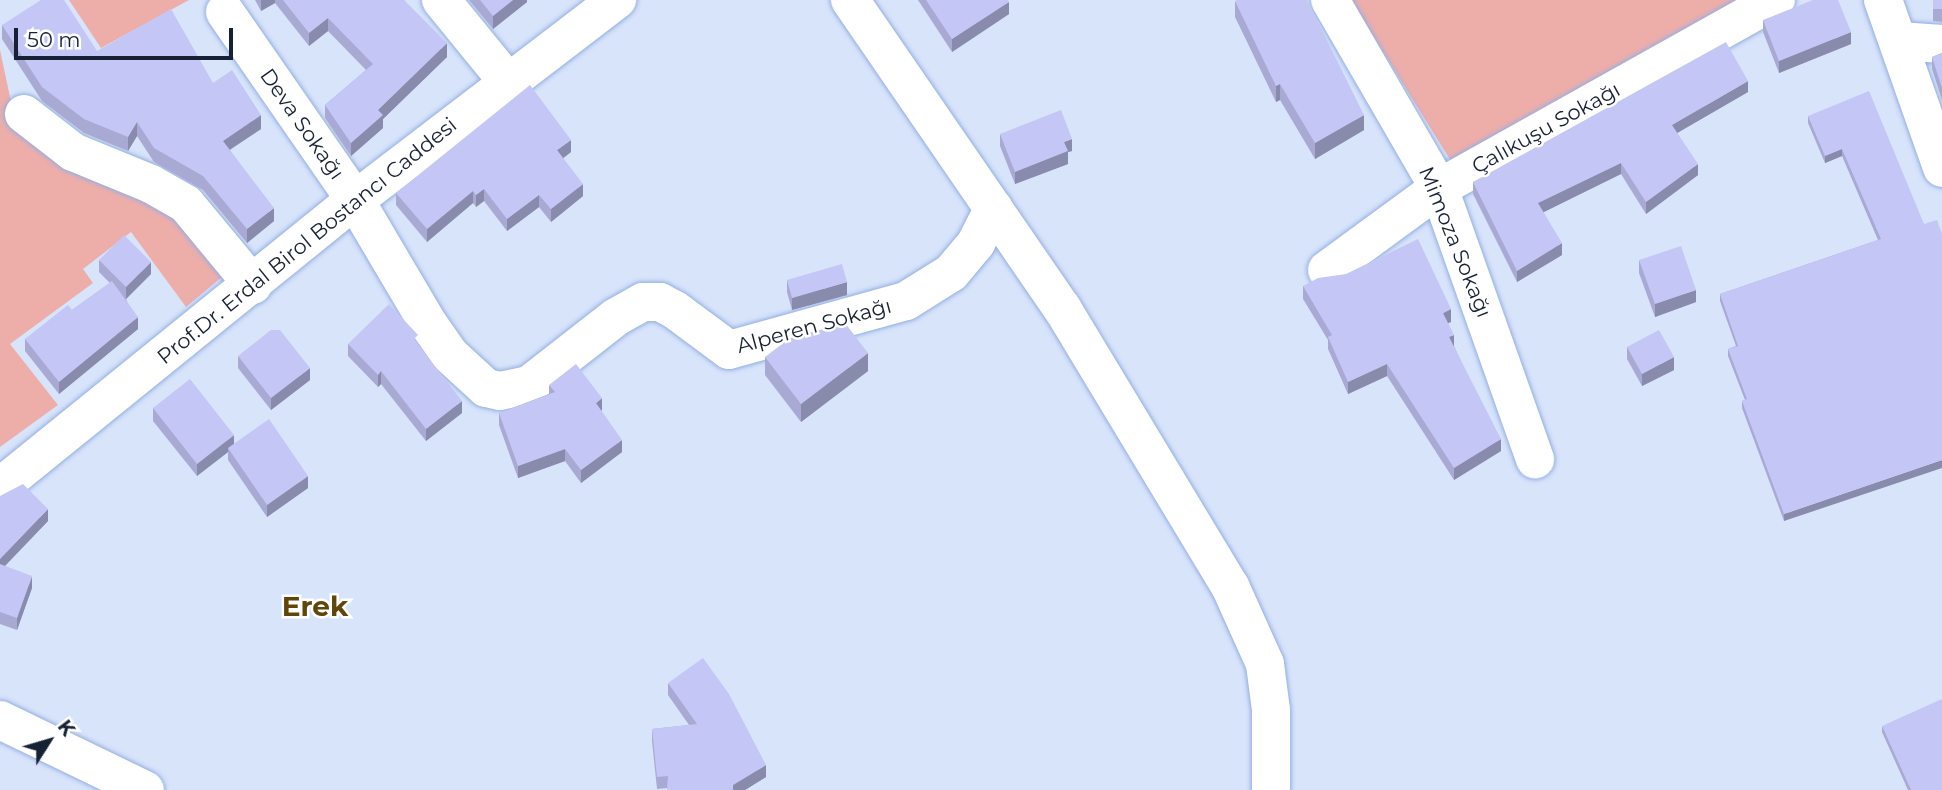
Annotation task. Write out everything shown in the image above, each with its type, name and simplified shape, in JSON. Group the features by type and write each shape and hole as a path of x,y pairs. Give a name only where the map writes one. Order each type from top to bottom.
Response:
{"street":[{"path":"440,0 507,81"},
{"name":"Prof.Dr. Erdal Birol Bostancı Caddesi","path":"0,487 355,200 507,81 617,0"},
{"path":"850,0 994,208 1137,427 1253,632 1265,664 1271,710 1271,790"},
{"name":"Mimoza Sokağı","path":"1330,0 1439,188 1535,459"},
{"name":"Çalıkuşu Sokağı","path":"1327,270 1439,188 1776,0"},
{"path":"1884,0 1942,168"},
{"name":"Deva Sokağı","path":"225,12 355,200"},
{"path":"1899,41 1942,44"},
{"path":"24,114 73,152 151,184 186,204 253,285"},
{"name":"Alperen Sokağı","path":"355,200 449,354 486,388 500,391 529,385 616,317 643,302 660,302 675,310 729,350 906,301 951,273 976,243 994,208"},
{"path":"0,720 145,790"}],"shaded area":[{"path":"69,0 189,0 101,48"},
{"path":"1351,0 1748,0 1454,166"},
{"path":"0,50 10,97 21,124 182,218 228,272 186,307 131,232 83,269 93,283 10,344 58,405 0,447"}],"building":[{"path":"41,0 64,0 97,51 171,9 213,83 232,70 261,115 223,141 274,208 247,229 203,176 154,148 137,122 128,137 84,119 42,87 2,25"},
{"path":"283,0 404,0 447,43 378,110 383,115 351,143 325,105 373,64 328,18 309,33"},
{"path":"480,0 513,0 493,16"},
{"path":"926,0 1008,0 1009,2 952,39"},
{"path":"1307,0 1364,115 1315,143 1280,84 1276,86 1235,1"},
{"path":"1813,0 1838,0 1851,32 1779,61 1763,20"},
{"path":"1933,0 1942,0 1942,9 1933,9"},
{"path":"1726,42 1748,81 1672,125 1698,164 1646,202 1621,163 1538,203 1562,243 1517,271 1473,182"},
{"path":"1942,53 1942,88 1932,57"},
{"path":"530,85 571,140 557,150 583,184 551,209 539,195 507,219 484,189 476,195 473,191 427,229 396,193"},
{"path":"1869,91 1924,224 1937,220 1942,234 1942,460 1784,514 1742,401 1747,399 1728,349 1738,346 1720,294 1881,239 1842,149 1825,156 1808,116"},
{"path":"1061,110 1072,139 1064,142 1068,151 1015,172 1000,134"},
{"path":"124,235 151,262 126,287 99,260"},
{"path":"1418,239 1451,309 1443,313 1454,335 1449,337 1501,439 1454,468 1387,364 1348,382 1328,337 1332,335 1303,286 1318,278 1346,274"},
{"path":"1681,246 1696,290 1655,304 1639,260"},
{"path":"842,264 847,282 792,298 787,280"},
{"path":"112,281 138,317 59,382 25,339 68,305 72,310"},
{"path":"389,304 418,335 414,339 462,401 426,429 381,371 378,375 348,344"},
{"path":"845,323 868,353 801,404 765,357 790,338"},
{"path":"271,330 280,330 310,368 271,398 238,356"},
{"path":"1659,330 1674,357 1642,374 1627,347"},
{"path":"576,364 602,398 596,403 622,440 581,470 565,449 518,466 499,413 555,392 549,385"},
{"path":"190,379 234,435 197,464 153,408"},
{"path":"269,419 308,476 267,505 228,448"},
{"path":"23,484 48,509 0,559 0,496"},
{"path":"0,564 32,576 17,618 0,612"},
{"path":"703,658 729,694 766,765 733,785 733,790 667,790 668,776 657,777 652,729 697,724 668,683"},
{"path":"1942,699 1942,790 1911,790 1882,726"}],"district":[{"name":"Erek","path":"315,606"}]}
